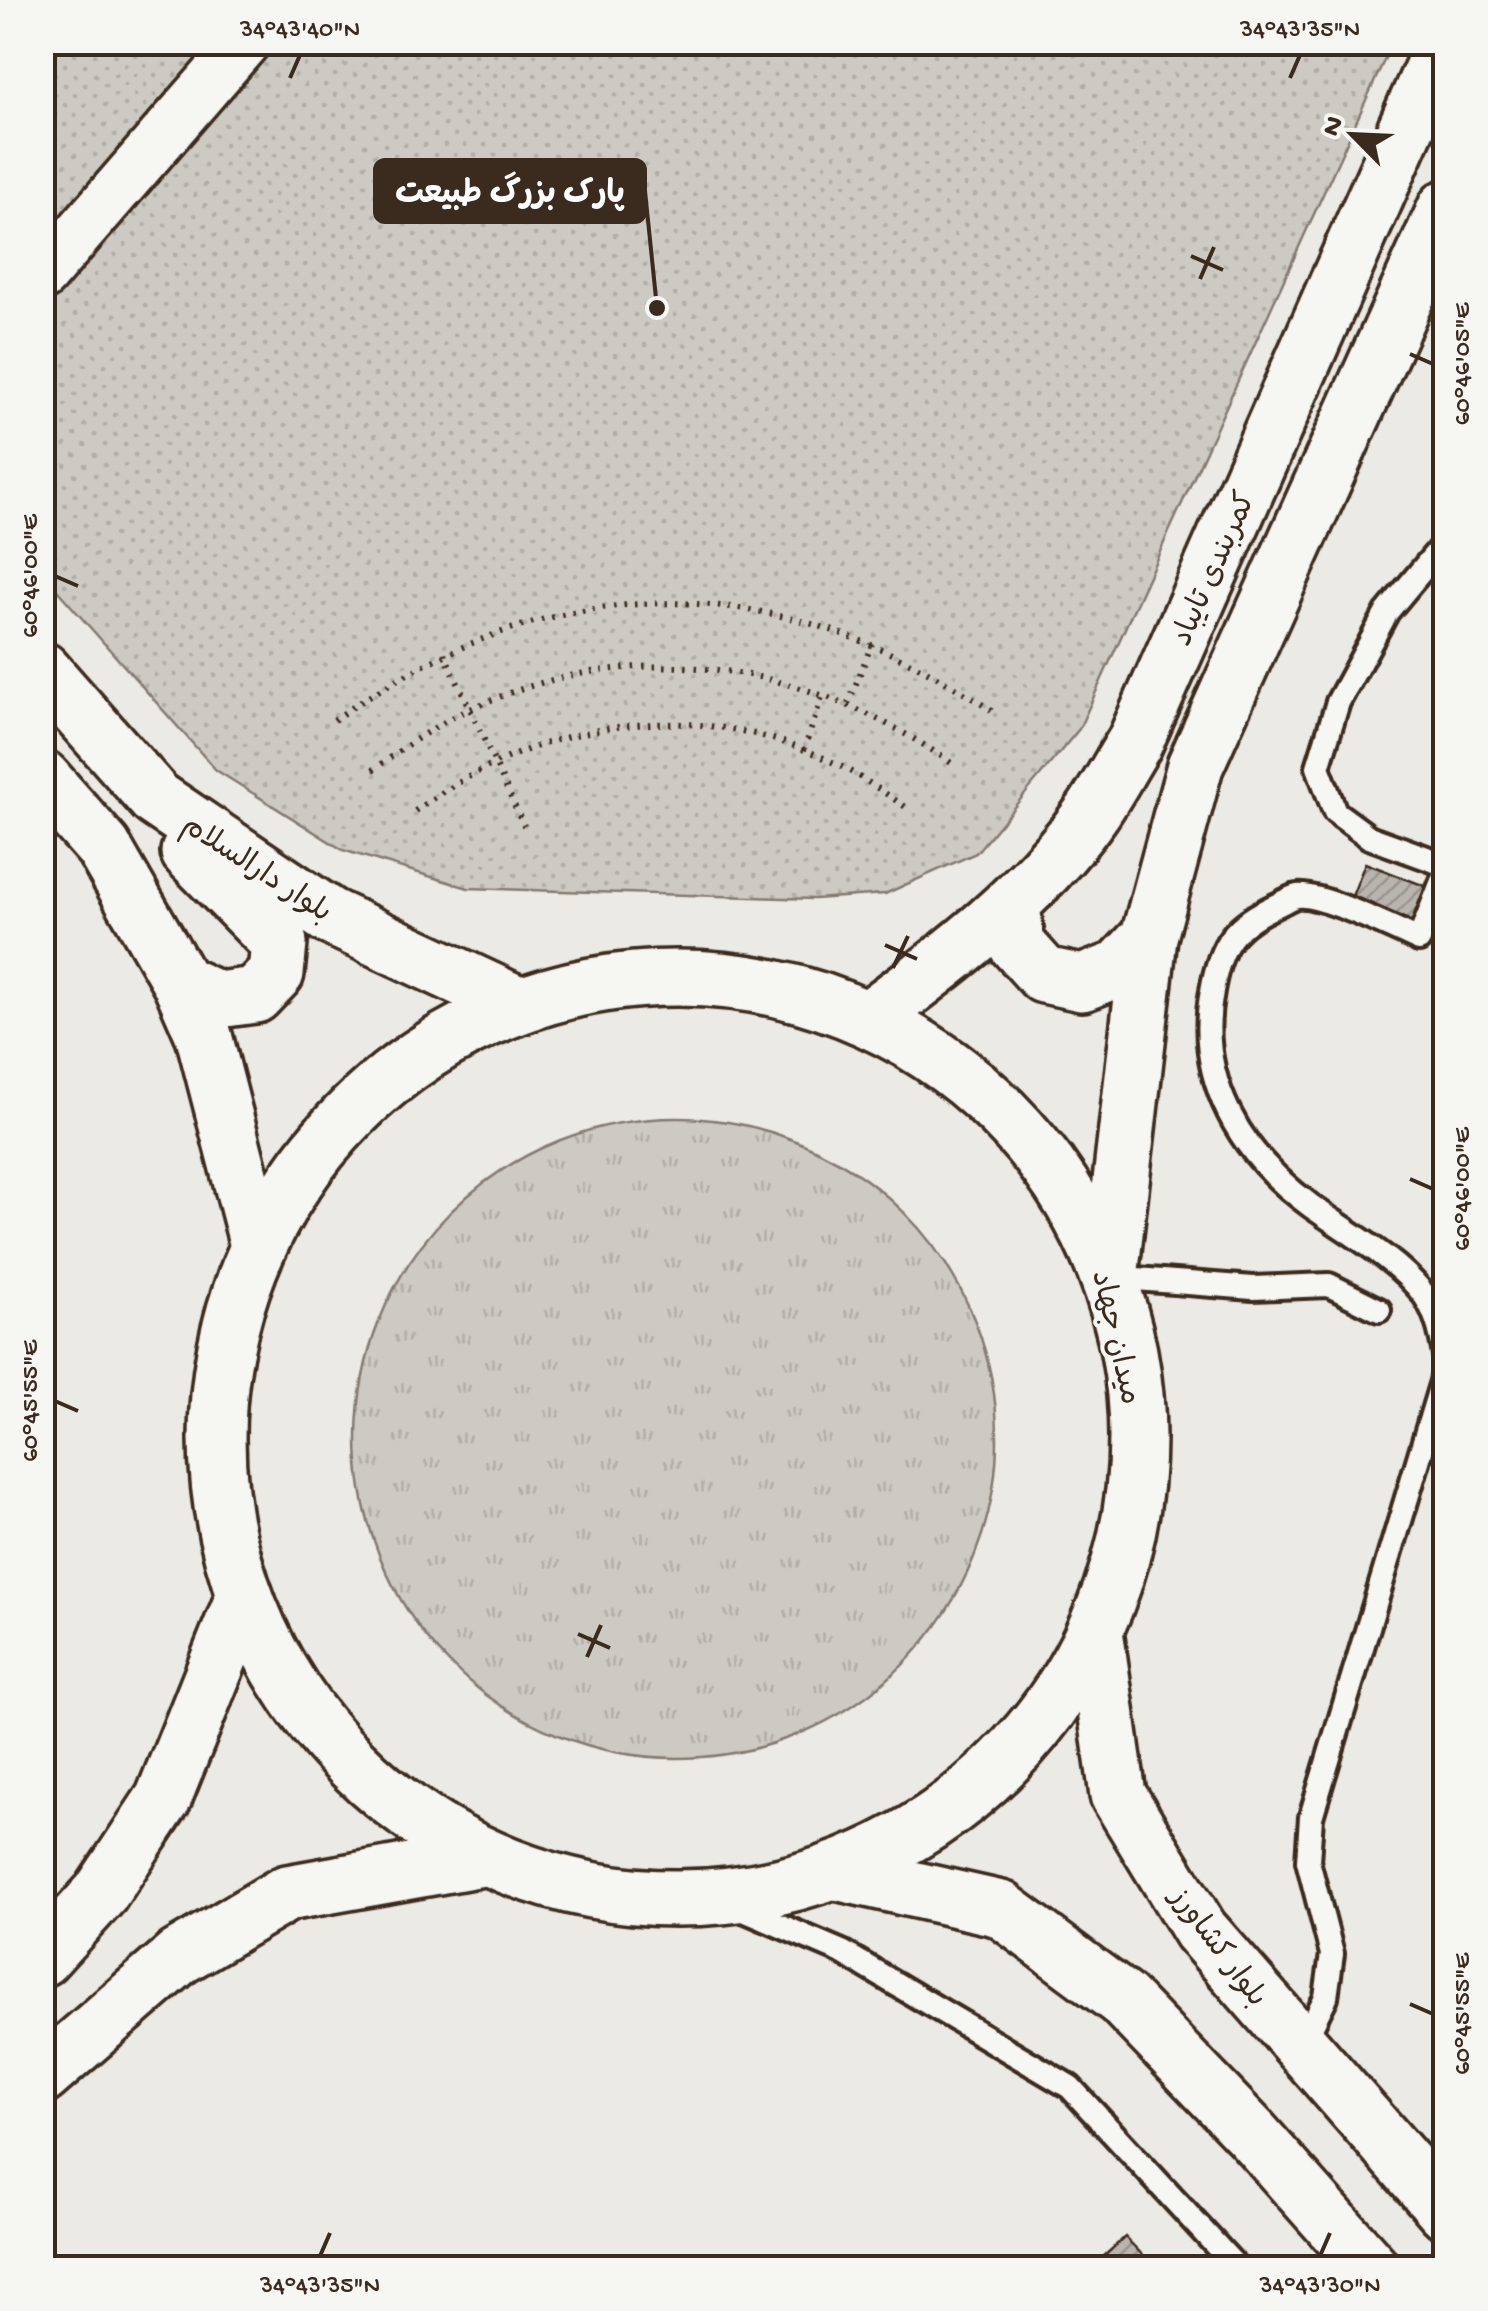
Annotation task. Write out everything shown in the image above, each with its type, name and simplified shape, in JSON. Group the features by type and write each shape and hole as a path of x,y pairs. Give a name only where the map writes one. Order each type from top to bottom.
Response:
{"main road":[{"name":"کمربندی تایباد","path":"871,1017 958,953 1012,906 1090,815 1135,742 1444,42"},
{"path":"1110,1277 1149,936 1196,766 1446,208"},
{"name":"بلوار دارالسلام","path":"42,670 156,799 328,916 518,1004"},
{"path":"42,778 102,846 182,983 204,1036 258,1245"},
{"path":"156,799 194,860 279,942 276,973 255,995 218,1000 182,983"},
{"path":"1012,906 1017,945 1044,974 1063,979 1082,983 1119,969 1149,936"},
{"name":"میدان جهاد","path":"635,977 738,980 756,981 871,1017 972,1081 1020,1132 1054,1170 1110,1277 1136,1395 1132,1516 1096,1631 1031,1734 942,1816 836,1872 718,1899 598,1894 482,1858 381,1794 300,1706 244,1598 217,1481 222,1360 258,1245 322,1142 411,1060 518,1004 635,977"},
{"path":"42,1958 101,1893 163,1799 244,1598"},
{"name":"بلوار کشاورز","path":"1096,1631 1118,1795 1200,1930 1446,2211"},
{"path":"42,2076 179,1957 287,1893 482,1858"},
{"path":"836,1872 1001,1909 1016,1920 1122,1999 1252,2134 1371,2268"}],"street":[{"path":"42,276 245,42"}],"lane":[{"path":"1300,2048 1326,1998 1332,1954 1308,1861 1311,1817 1446,1364 1440,1328 1424,1295 1371,1246 1308,1204 1247,1146 1216,1091 1206,1018 1217,960 1245,919 1298,896 1348,908 1419,940 1446,868 1369,837 1335,812 1318,767 1338,702 1387,612 1446,541"},
{"path":"1110,1277 1252,1288 1329,1284 1379,1310"},
{"path":"718,1899 842,1952 1070,2087 1238,2268"}],"path":[{"path":"334,720 380,688 478,638 585,610 640,604 749,609 802,620 872,644 950,683 995,714"},
{"path":"848,704 872,644"},
{"path":"444,654 524,826"},
{"path":"372,770 413,741 470,710 548,682 646,667 742,672 823,694 916,738 954,765"},
{"path":"804,750 823,694"},
{"path":"416,811 450,786 526,748 610,727 652,724 741,731 804,750 869,782 907,808"}],"green space":[{"path":"42,43 1392,43 1079,729 976,853 885,894 814,899 468,888 343,850 216,770 43,574"},
{"path":"677,1118 739,1124 800,1142 855,1172 903,1212 943,1260 973,1315 991,1376 997,1438 991,1500 973,1561 943,1616 903,1664 855,1704 800,1734 739,1752 677,1758 615,1752 554,1734 499,1704 451,1664 411,1616 381,1561 363,1500 357,1438 363,1376 381,1315 411,1260 451,1212 499,1172 554,1142 615,1124"}],"building":[{"path":"1365,863 1446,894 1446,942 1349,904"},
{"path":"1125,2237 1155,2268 1091,2268"}],"place":[{"name":"پارک بزرگ طبیعت","path":"657,308"}]}
